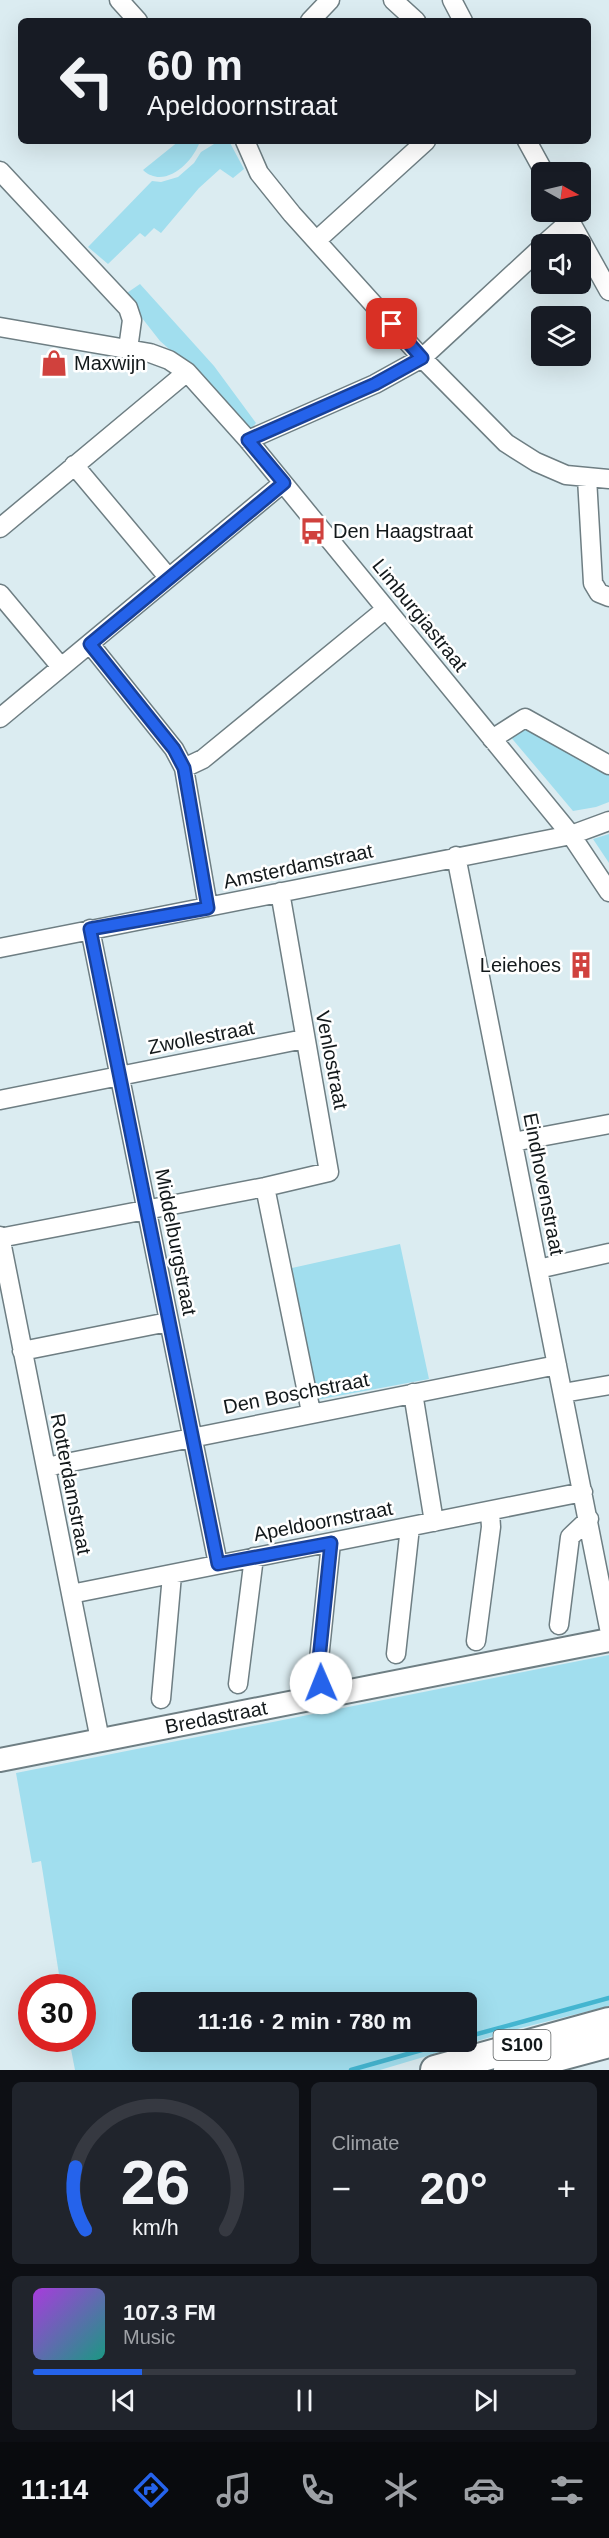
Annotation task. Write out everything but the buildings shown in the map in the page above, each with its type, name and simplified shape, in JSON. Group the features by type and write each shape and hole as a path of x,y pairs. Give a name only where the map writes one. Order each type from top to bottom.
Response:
{"main road":[{"name":"S100","path":"435,2070 609,2022"},
{"name":"S100","path":"508,2070 609,2043"}],"street":[{"path":"119,0 135,18"},
{"path":"313,18 330,0"},
{"path":"393,0 413,18"},
{"path":"452,0 461,18"},
{"path":"245,144 259,173 292,214 422,358 506,443 536,462 566,475 609,479"},
{"path":"317,240 423,144"},
{"path":"529,144 539,162"},
{"path":"0,171 128,308 132,320 128,349"},
{"path":"553,234 562,222"},
{"path":"570,222 609,291"},
{"path":"248,440 375,384 422,358 531,257"},
{"name":"Limburgiastraat","path":"0,327 128,349 169,360 187,372 284,483 571,835 609,892"},
{"path":"0,528 187,372"},
{"path":"74,465 168,577"},
{"path":"587,478 593,583 599,593 609,597"},
{"path":"0,718 284,483"},
{"path":"0,594 61,667"},
{"path":"184,768 203,759 386,609"},
{"path":"90,644 174,749 184,768 208,908"},
{"path":"492,739 525,718 609,765"},
{"name":"Amsterdamstraat","path":"0,948 571,835 609,821"},
{"name":"Eindhovenstraat","path":"456,856 609,1628"},
{"name":"Venlostraat","path":"265,1187 327,1174 330,1169 304,1039 280,892"},
{"name":"Middelburgstraat","path":"90,929 218,1564"},
{"name":"Zwollestraat","path":"0,1100 304,1039"},
{"path":"513,1142 609,1124"},
{"path":"0,1237 265,1187 311,1412"},
{"name":"Rotterdamstraat","path":"0,1237 100,1740"},
{"path":"538,1269 609,1253"},
{"path":"22,1351 168,1322"},
{"name":"Den Boschstraat","path":"46,1467 311,1412 557,1365"},
{"path":"563,1393 609,1385"},
{"path":"413,1393 434,1522"},
{"name":"Apeldoornstraat","path":"71,1594 583,1492"},
{"path":"476,1641 491,1527 490,1512"},
{"path":"559,1625 570,1537 589,1519"},
{"path":"396,1654 410,1527"},
{"path":"323,1696 318,1669 331,1543"},
{"path":"238,1684 254,1557"},
{"path":"161,1699 172,1575"},
{"name":"Bredastraat","path":"0,1760 609,1640"}],"shaded area":[{"path":"175,144 198,144 191,158 177,171 160,177 143,170"},
{"path":"214,144 231,144 244,169 233,178 220,169 199,188 161,233 154,228 145,237 140,233 108,264 88,247 152,181 161,182 178,177 194,163 201,152"},
{"path":"140,284 214,366 256,423 248,432 202,378 160,341 124,295"},
{"path":"528,726 609,773 609,802 573,811 509,735"},
{"path":"609,834 609,863 593,839"},
{"path":"400,1244 429,1379 316,1400 292,1268"},
{"path":"609,1655 609,2006 477,2041 477,1992 132,1992 132,2052 440,2052 380,2070 75,2070 72,2052 96,2052 96,1974 59,1974 41,1861 32,1863 16,1773"}],"waterway":[{"path":"477,2034 609,1998"},
{"path":"351,2070 415,2052"}],"place":[{"name":"Maxwijn","path":"54,363"},
{"name":"Den Haagstraat","path":"313,531"},
{"name":"Leiehoes","path":"581,965"}],"route":[{"path":"321,1683 318,1669 331,1543 218,1564 90,929 208,908 184,768 174,749 90,644 284,483 248,440 375,384 422,358 392,324"}]}
